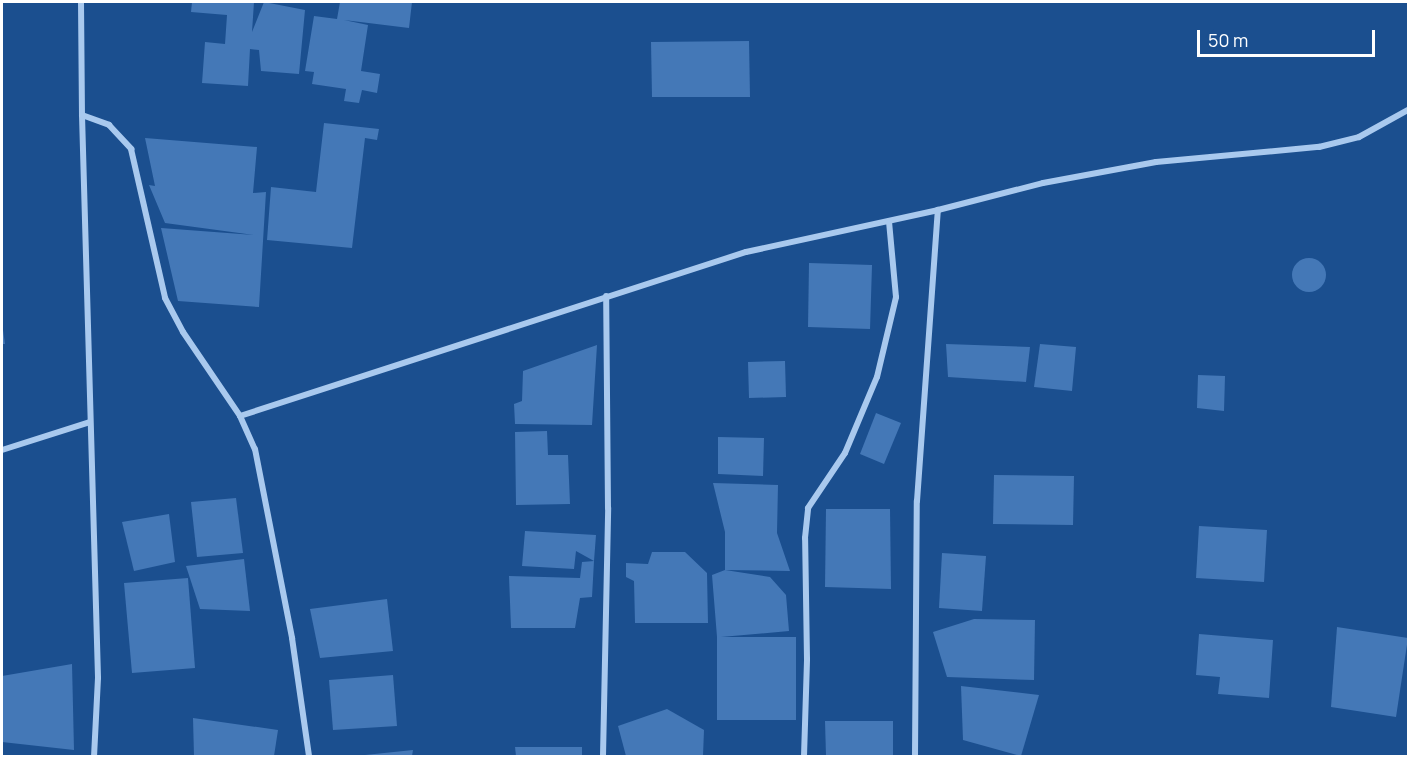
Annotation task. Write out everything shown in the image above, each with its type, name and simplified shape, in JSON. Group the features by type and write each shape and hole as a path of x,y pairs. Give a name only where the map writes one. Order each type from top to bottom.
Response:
{"street":[{"path":"81,2 81,115 98,678 94,756"},
{"path":"240,416 746,252 938,210 1043,183 1156,162 1319,147 1359,137 1408,110"},
{"path":"81,115 109,125 131,149 165,298 183,332 240,416 255,449 292,638 309,756"},
{"path":"915,756 917,501 938,210"},
{"path":"804,756 807,659 805,537 808,508 845,453 877,376 896,297 889,221"},
{"path":"603,756 608,508 606,296"},
{"path":"2,450 90,422"}],"building":[{"path":"192,2 254,2 252,32 264,2 305,10 299,74 261,71 259,50 250,49 248,86 202,83 205,42 225,44 227,15 191,12"},
{"path":"340,2 412,2 409,28 344,20 368,25 361,71 380,74 377,93 362,90 359,103 344,101 346,89 312,84 314,72 305,71 314,16 337,19"},
{"path":"749,41 750,97 652,97 651,42"},
{"path":"324,123 379,129 377,140 365,138 352,248 267,240 271,187 316,192"},
{"path":"145,138 257,147 253,193 266,192 259,307 178,301 161,228 254,235 165,223 149,185 155,186"},
{"path":"1309,258 1321,263 1326,275 1321,287 1309,292 1297,287 1292,275 1297,263"},
{"path":"809,263 872,265 870,329 808,327"},
{"path":"3,330 5,344 2,344"},
{"path":"946,344 1030,347 1026,382 948,377"},
{"path":"1040,344 1076,347 1072,391 1034,387"},
{"path":"597,345 592,425 515,424 514,404 522,401 523,371"},
{"path":"785,361 786,397 749,398 748,362"},
{"path":"1198,375 1225,376 1224,411 1197,408"},
{"path":"876,413 901,423 884,464 860,454"},
{"path":"547,431 548,455 568,455 570,504 516,505 515,432"},
{"path":"718,437 764,438 763,476 718,474"},
{"path":"994,475 1074,476 1073,525 993,524"},
{"path":"713,483 778,485 777,533 790,571 725,570 725,532"},
{"path":"236,498 243,553 197,557 191,502"},
{"path":"826,509 890,509 891,589 825,587"},
{"path":"169,514 175,562 134,571 122,522"},
{"path":"1199,526 1267,530 1264,582 1196,578"},
{"path":"525,531 596,535 594,561 576,551 574,569 522,566"},
{"path":"652,552 685,552 707,573 708,623 635,623 634,581 626,577 626,563 648,564"},
{"path":"942,553 986,556 982,611 939,608"},
{"path":"244,559 250,611 200,609 186,566"},
{"path":"594,561 592,597 580,598 575,628 511,628 509,576 580,578 582,562"},
{"path":"725,570 770,577 786,595 789,631 721,637 796,637 796,720 717,720 717,637 712,575"},
{"path":"188,578 195,668 132,673 124,583"},
{"path":"387,599 393,651 320,658 310,609"},
{"path":"974,619 1035,620 1034,680 947,677 933,632"},
{"path":"1337,627 1408,638 1396,717 1331,707"},
{"path":"1199,634 1273,640 1269,698 1218,694 1220,677 1196,675"},
{"path":"72,664 74,750 2,742 2,676"},
{"path":"393,675 397,726 333,730 329,680"},
{"path":"961,686 1039,695 1021,756 963,740"},
{"path":"667,709 704,730 703,756 626,756 618,726"},
{"path":"193,718 278,730 274,756 194,756"},
{"path":"825,721 893,721 893,756 826,756"},
{"path":"515,747 582,747 582,756 516,756"},
{"path":"413,750 412,756 365,756 365,755"}]}
